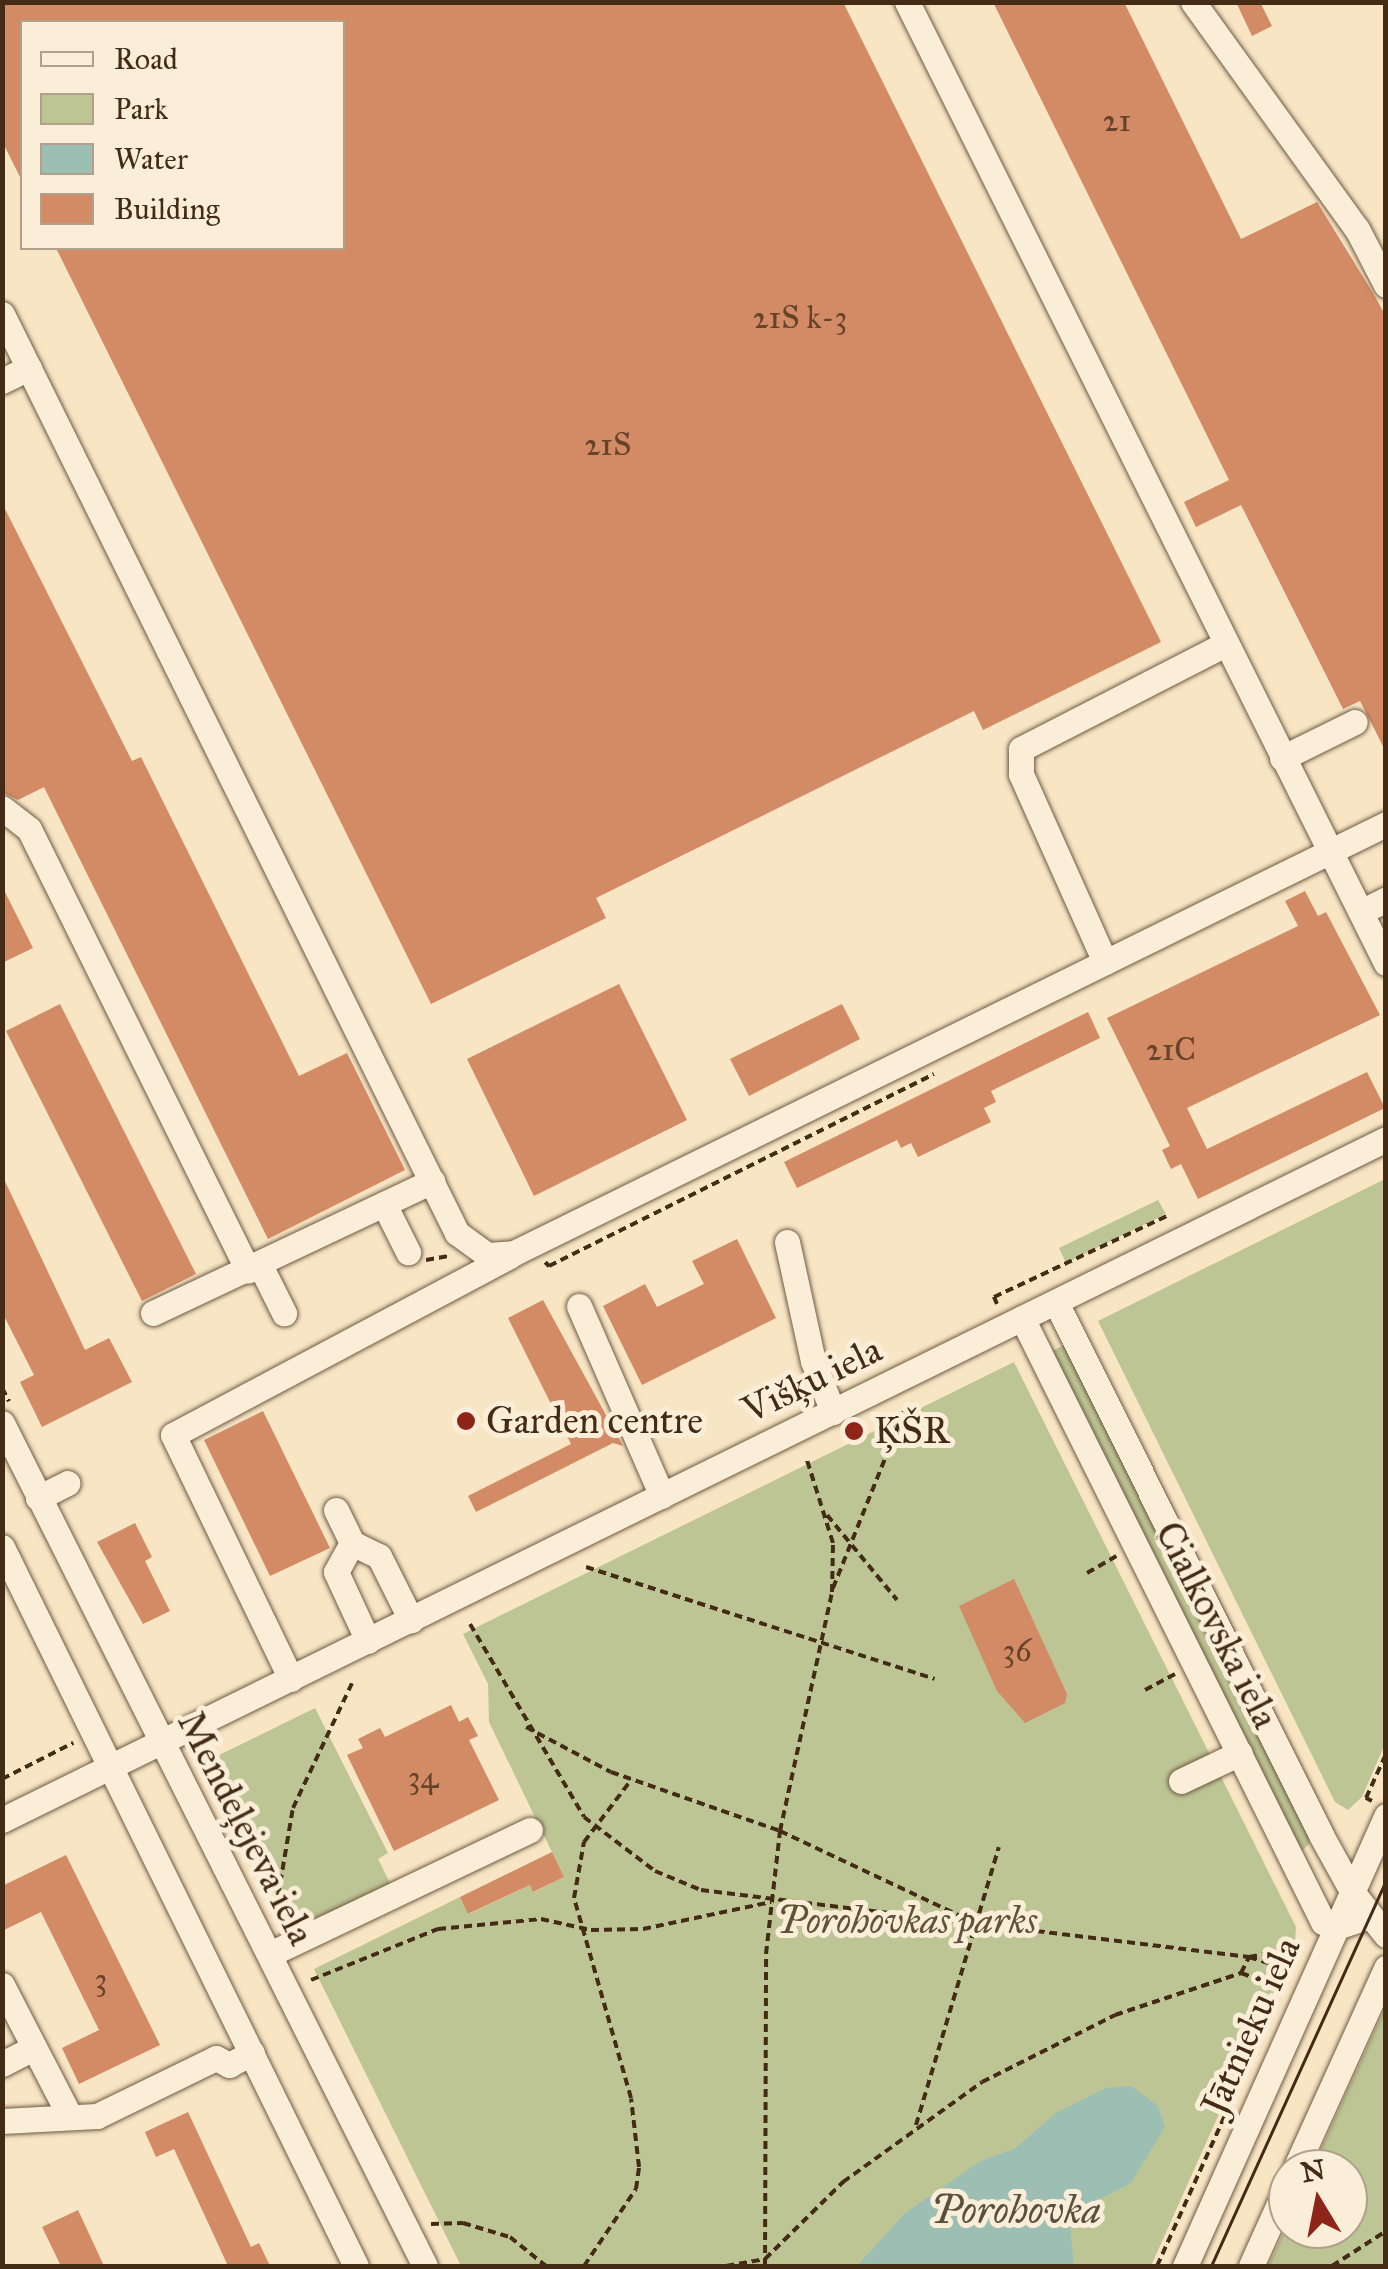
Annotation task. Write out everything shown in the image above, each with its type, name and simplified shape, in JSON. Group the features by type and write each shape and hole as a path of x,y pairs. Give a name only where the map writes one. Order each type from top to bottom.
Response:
{"street":[{"path":"907,2 1386,963"},
{"path":"1193,2 1357,228 1386,285"},
{"path":"2,314 466,1244 487,1255 514,1253"},
{"path":"2,381 29,368"},
{"path":"1105,962 1021,774 1021,749 1225,644"},
{"path":"1282,758 1356,722"},
{"path":"2,808 29,829 254,1268 284,1312"},
{"path":"291,1679 173,1435 514,1253 1386,824"},
{"path":"1361,912 1386,899"},
{"name":"Višķu iela","path":"2,1820 1386,1139"},
{"path":"153,1314 432,1181"},
{"path":"384,1204 412,1247"},
{"path":"787,1242 812,1361 833,1412"},
{"name":"Cialkovska iela","path":"1056,1302 1352,1893 1377,1925"},
{"path":"579,1306 662,1496"},
{"name":"Cialkovska iela","path":"1022,1318 1323,1922 1336,1928 1377,1925"},
{"name":"Mendeļejeva iela","path":"2,1423 141,1709 164,1740 425,2266"},
{"path":"38,1498 67,1483"},
{"path":"336,1510 352,1543 378,1556 411,1620"},
{"path":"352,1543 336,1572 368,1641"},
{"path":"2,1547 106,1768 356,2266"},
{"path":"1181,1782 1240,1753"},
{"name":"Jātnieku iela","path":"1185,2266 1386,1816"},
{"path":"270,1954 530,1830"},
{"path":"1303,2149 1386,1968"},
{"path":"2,1986 70,2117"},
{"path":"2,2064 34,2048"},
{"path":"2,2121 97,2116 216,2058 229,2065 252,2053"},
{"path":"1251,2266 1268,2228"}],"path":[{"path":"994,1297 1167,1216"},
{"path":"412,1247 432,1264 452,1248"},
{"path":"832,1592 904,1411"},
{"path":"765,2266 761,2041 771,1902 780,1831 832,1592 832,1543 806,1458"},
{"path":"824,1511 897,1600"},
{"path":"1087,1572 1116,1556"},
{"path":"586,1567 934,1679"},
{"path":"470,1624 569,1799 594,1827 656,1870 737,1897 771,1902 1249,1957 1291,1970 1274,2006"},
{"path":"1145,1690 1175,1674"},
{"path":"276,1908 292,1808 352,1684"},
{"path":"526,1727 631,1780 780,1831 968,1914 975,1924"},
{"path":"2,1779 82,1739"},
{"path":"1366,1798 1386,1754"},
{"path":"48,1756 53,1765"},
{"path":"584,2266 636,2189 639,2166 628,2084 580,1928 577,1870 594,1827 621,1801 631,1780"},
{"path":"916,2126 999,1846"},
{"path":"311,1980 438,1930 541,1919 580,1928 643,1930 771,1902"},
{"path":"1249,1957 1299,1948"},
{"path":"1240,1973 1249,1957"},
{"path":"726,2266 765,2259 843,2182 916,2126 1059,2040 1240,1973 1282,1988"},
{"path":"1156,2266 1243,2075"},
{"path":"431,2224 463,2223 510,2237 546,2266"},
{"path":"1332,2266 1386,2231"}],"green space":[{"path":"1385,1179 1385,1744 1362,1797 1348,1810 1335,1802 1098,1321"},
{"path":"1158,1200 1166,1214 1066,1263 1059,1248"},
{"path":"1066,1344 1312,1840 1299,1855 1050,1352"},
{"name":"Porohovkas parks","path":"1014,1362 1296,1927 1295,1944 1151,2266 461,2266 314,1969 460,1897 469,1914 530,1885 534,1892 564,1877 489,1722 488,1684 463,1634"},
{"path":"315,1708 388,1853 378,1859 391,1885 293,1928 207,1761"},
{"path":"1385,2008 1385,2266 1268,2266 1276,2249 1368,2249 1368,2149 1321,2149"}],"water":[{"name":"Porohovka","path":"1131,2086 1158,2106 1165,2127 1131,2183 1084,2207 1070,2226 1074,2266 857,2266 905,2213 982,2160 1014,2149 1056,2113 1106,2088"}],"building":[{"path":"2,2 843,2 1161,642 983,730 974,711 596,898 606,918 431,1004 57,250 345,250 345,20 20,20 20,177 2,141"},
{"path":"993,2 1124,2 1241,239 1317,202 1386,317 1386,752 1360,701 1343,709 1241,505 1196,527 1184,502 1229,480"},
{"path":"1236,2 1260,2 1272,26 1252,36"},
{"path":"2,503 132,761 141,757 299,1076 347,1053 405,1170 268,1239 44,787 18,800 2,792"},
{"path":"2,886 33,948 2,963"},
{"path":"1305,891 1318,916 1326,912 1380,1015 1187,1108 1207,1149 1367,1072 1385,1108 1198,1199 1181,1164 1171,1169 1162,1150 1170,1146 1107,1018 1298,926 1285,901"},
{"path":"619,984 687,1120 534,1196 467,1059"},
{"path":"60,1004 196,1274 142,1301 6,1031"},
{"path":"842,1004 860,1039 749,1096 730,1059"},
{"path":"1088,1012 1100,1038 991,1091 996,1102 984,1108 991,1122 918,1157 911,1143 901,1148 897,1140 797,1188 784,1162"},
{"path":"2,1175 85,1350 109,1338 132,1382 42,1427 20,1382 34,1375 2,1312"},
{"path":"737,1239 776,1318 642,1385 603,1306 645,1284 657,1307 704,1284 692,1261"},
{"path":"543,1300 623,1446 613,1443 476,1512 468,1496 571,1444 508,1318"},
{"path":"263,1411 330,1548 270,1576 204,1440"},
{"path":"135,1523 152,1557 145,1561 170,1611 143,1624 97,1542"},
{"path":"1014,1579 1067,1694 1065,1703 1025,1723 997,1691 959,1606"},
{"path":"451,1705 459,1722 468,1717 478,1736 469,1740 499,1800 394,1851 347,1755 363,1748 358,1739 380,1728 385,1737"},
{"path":"552,1852 564,1877 533,1892 530,1885 468,1914 460,1897"},
{"path":"66,1855 160,2045 79,2084 62,2048 99,2030 41,1912 2,1931 2,1886"},
{"path":"188,2112 251,2247 259,2243 270,2266 228,2266 174,2149 156,2157 145,2132"},
{"path":"78,2210 104,2266 61,2266 42,2227"}],"tram line":[{"path":"1211,2266 1386,1880"}],"place":[{"name":"Garden centre","path":"466,1421"},
{"name":"ĶŠR","path":"854,1431"}]}
